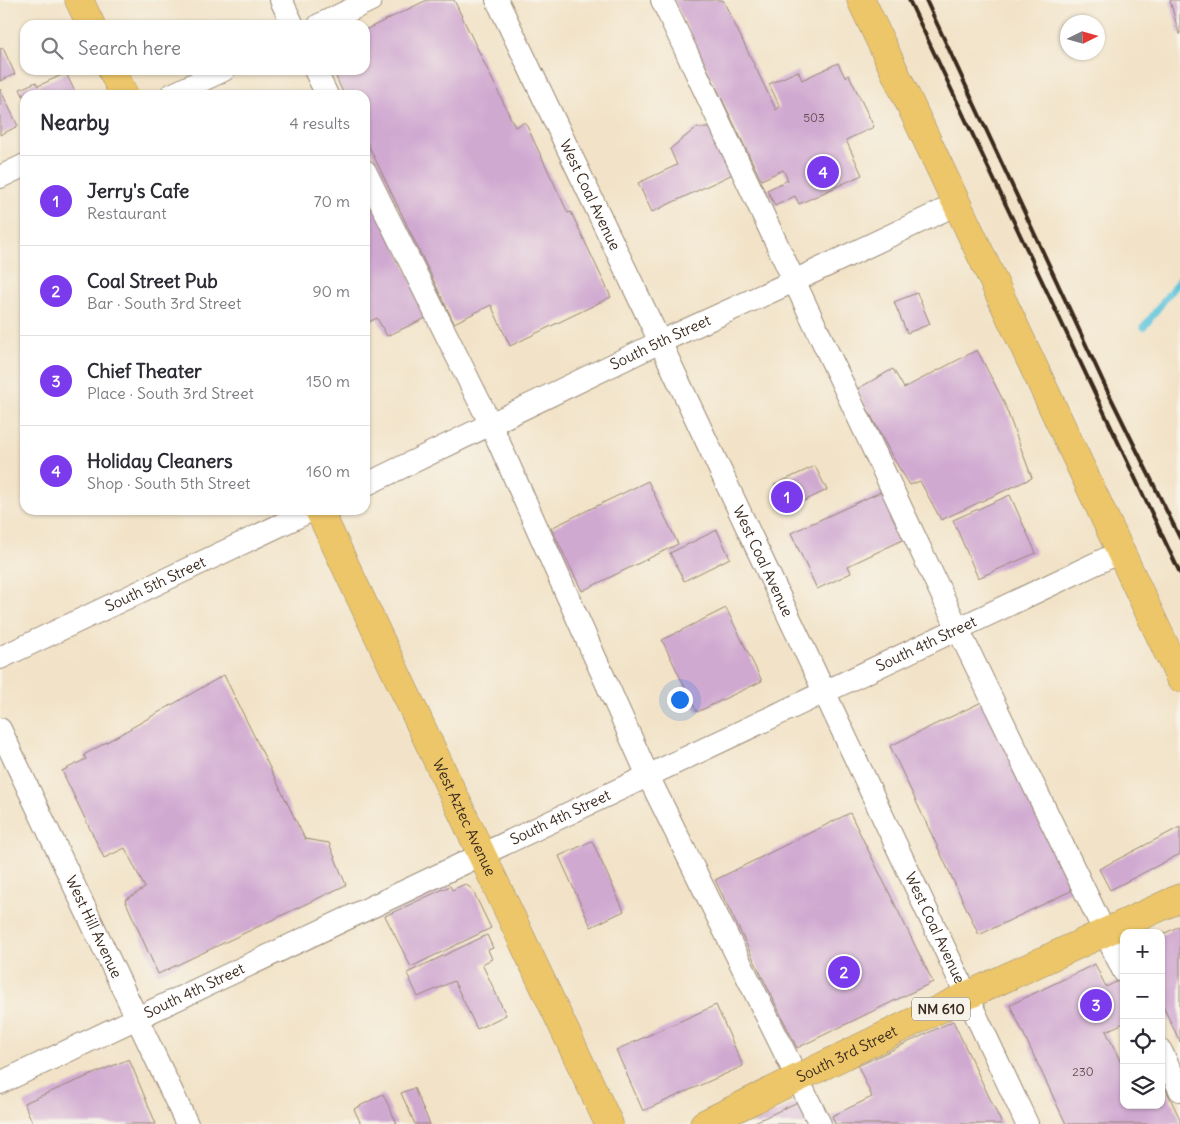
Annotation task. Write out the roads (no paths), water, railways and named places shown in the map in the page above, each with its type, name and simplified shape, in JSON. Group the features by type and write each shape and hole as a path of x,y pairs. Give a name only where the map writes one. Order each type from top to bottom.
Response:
{"main road":[{"path":"79,0 89,20"},
{"path":"860,0 1180,678"},
{"path":"114,75 122,90"},
{"name":"West Aztec Avenue","path":"321,515 609,1124"},
{"name":"South 3rd Street","path":"704,1124 966,996 1180,898"}],"street":[{"path":"281,0 291,20"},
{"path":"329,20 371,0"},
{"name":"West Coal Avenue","path":"497,0 660,342 1027,1124"},
{"path":"662,0 958,629 1120,964"},
{"path":"182,90 213,75"},
{"path":"317,75 325,90"},
{"path":"0,176 20,167"},
{"path":"370,181 491,425 648,776 820,1124"},
{"name":"South 5th Street","path":"370,483 660,342 956,204"},
{"name":"South 5th Street","path":"0,658 301,515"},
{"name":"South 4th Street","path":"0,1084 1120,552"},
{"name":"West Hill Avenue","path":"0,729 187,1124"},
{"path":"1165,1059 1180,1090"}],"waterway":[{"path":"1144,327 1180,279"}],"railway":[{"path":"909,0 1180,573"},
{"path":"926,0 1107,390 1180,538"}],"place":[{"name":"Holiday Cleaners","path":"823,172"},
{"name":"Jerry's Cafe","path":"787,497"},
{"name":"Coal Street Pub","path":"844,972"},
{"name":"Chief Theater","path":"1096,1005"}]}
